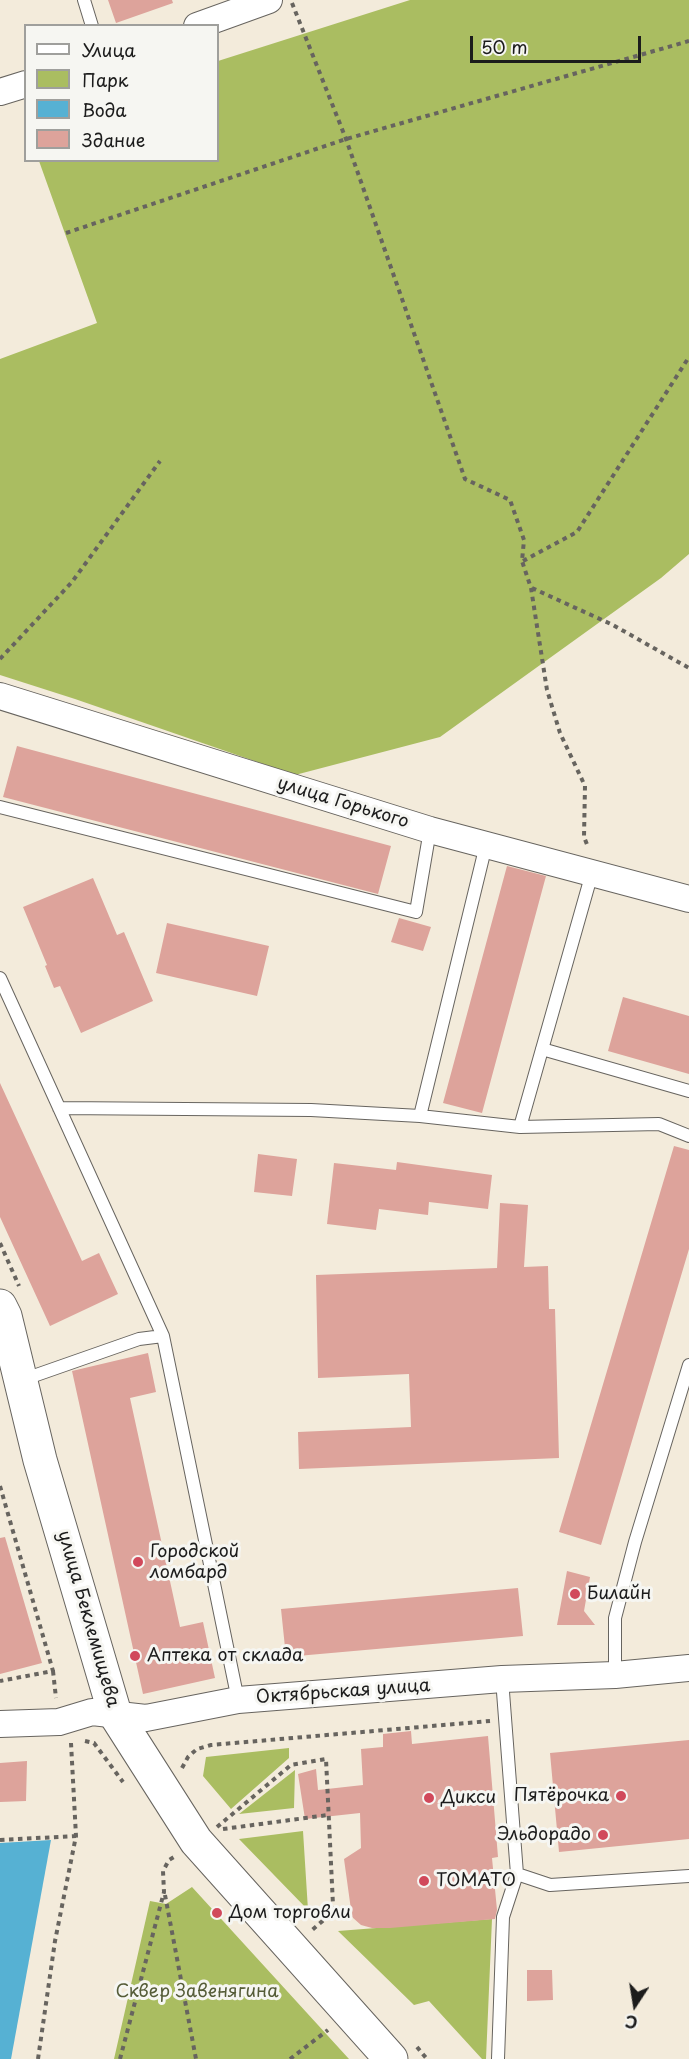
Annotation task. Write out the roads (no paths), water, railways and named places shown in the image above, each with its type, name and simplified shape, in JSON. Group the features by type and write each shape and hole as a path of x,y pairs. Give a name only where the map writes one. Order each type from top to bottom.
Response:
{"main road":[{"name":"улица Беклемищева","path":"11,1300 5,1316 40,1460 115,1714 196,1841 402,2051"}],"street":[{"path":"203,24 269,0"},
{"path":"0,92 24,85"},
{"name":"улица Горького","path":"0,696 430,830 513,850 596,875 689,899"},
{"name":"Октябрьская улица","path":"0,1724 59,1722 92,1712 146,1718 238,1700 502,1679 615,1675 689,1668"}],"lane":[{"path":"84,0 91,24"},
{"path":"0,807 416,912 430,830"},
{"path":"420,1116 486,845"},
{"path":"520,1127 596,875"},
{"path":"1,985 163,1336 238,1700"},
{"path":"542,1049 689,1091"},
{"path":"59,1108 311,1110 420,1116 520,1127 659,1124 689,1136"},
{"path":"21,1380 140,1339 163,1336"},
{"path":"615,1675 615,1618 635,1542 689,1365"},
{"path":"498,2059 503,1917 517,1874 502,1679"},
{"path":"517,1874 550,1885 689,1876"}],"water":[{"path":"51,1840 11,2059 0,2059 0,1843"}],"place":[{"name":"Городской ломбард","path":"138,1562"},
{"name":"Билайн","path":"575,1594"},
{"name":"Аптека от склада","path":"135,1656"},
{"name":"Пятёрочка","path":"621,1796"},
{"name":"Дикси","path":"429,1798"},
{"name":"Эльдорадо","path":"603,1835"},
{"name":"ТОМАТО","path":"424,1881"},
{"name":"Дом торговли","path":"217,1913"}],"park label":[{"name":"Сквер Завенягина","path":"197,1992"}]}
